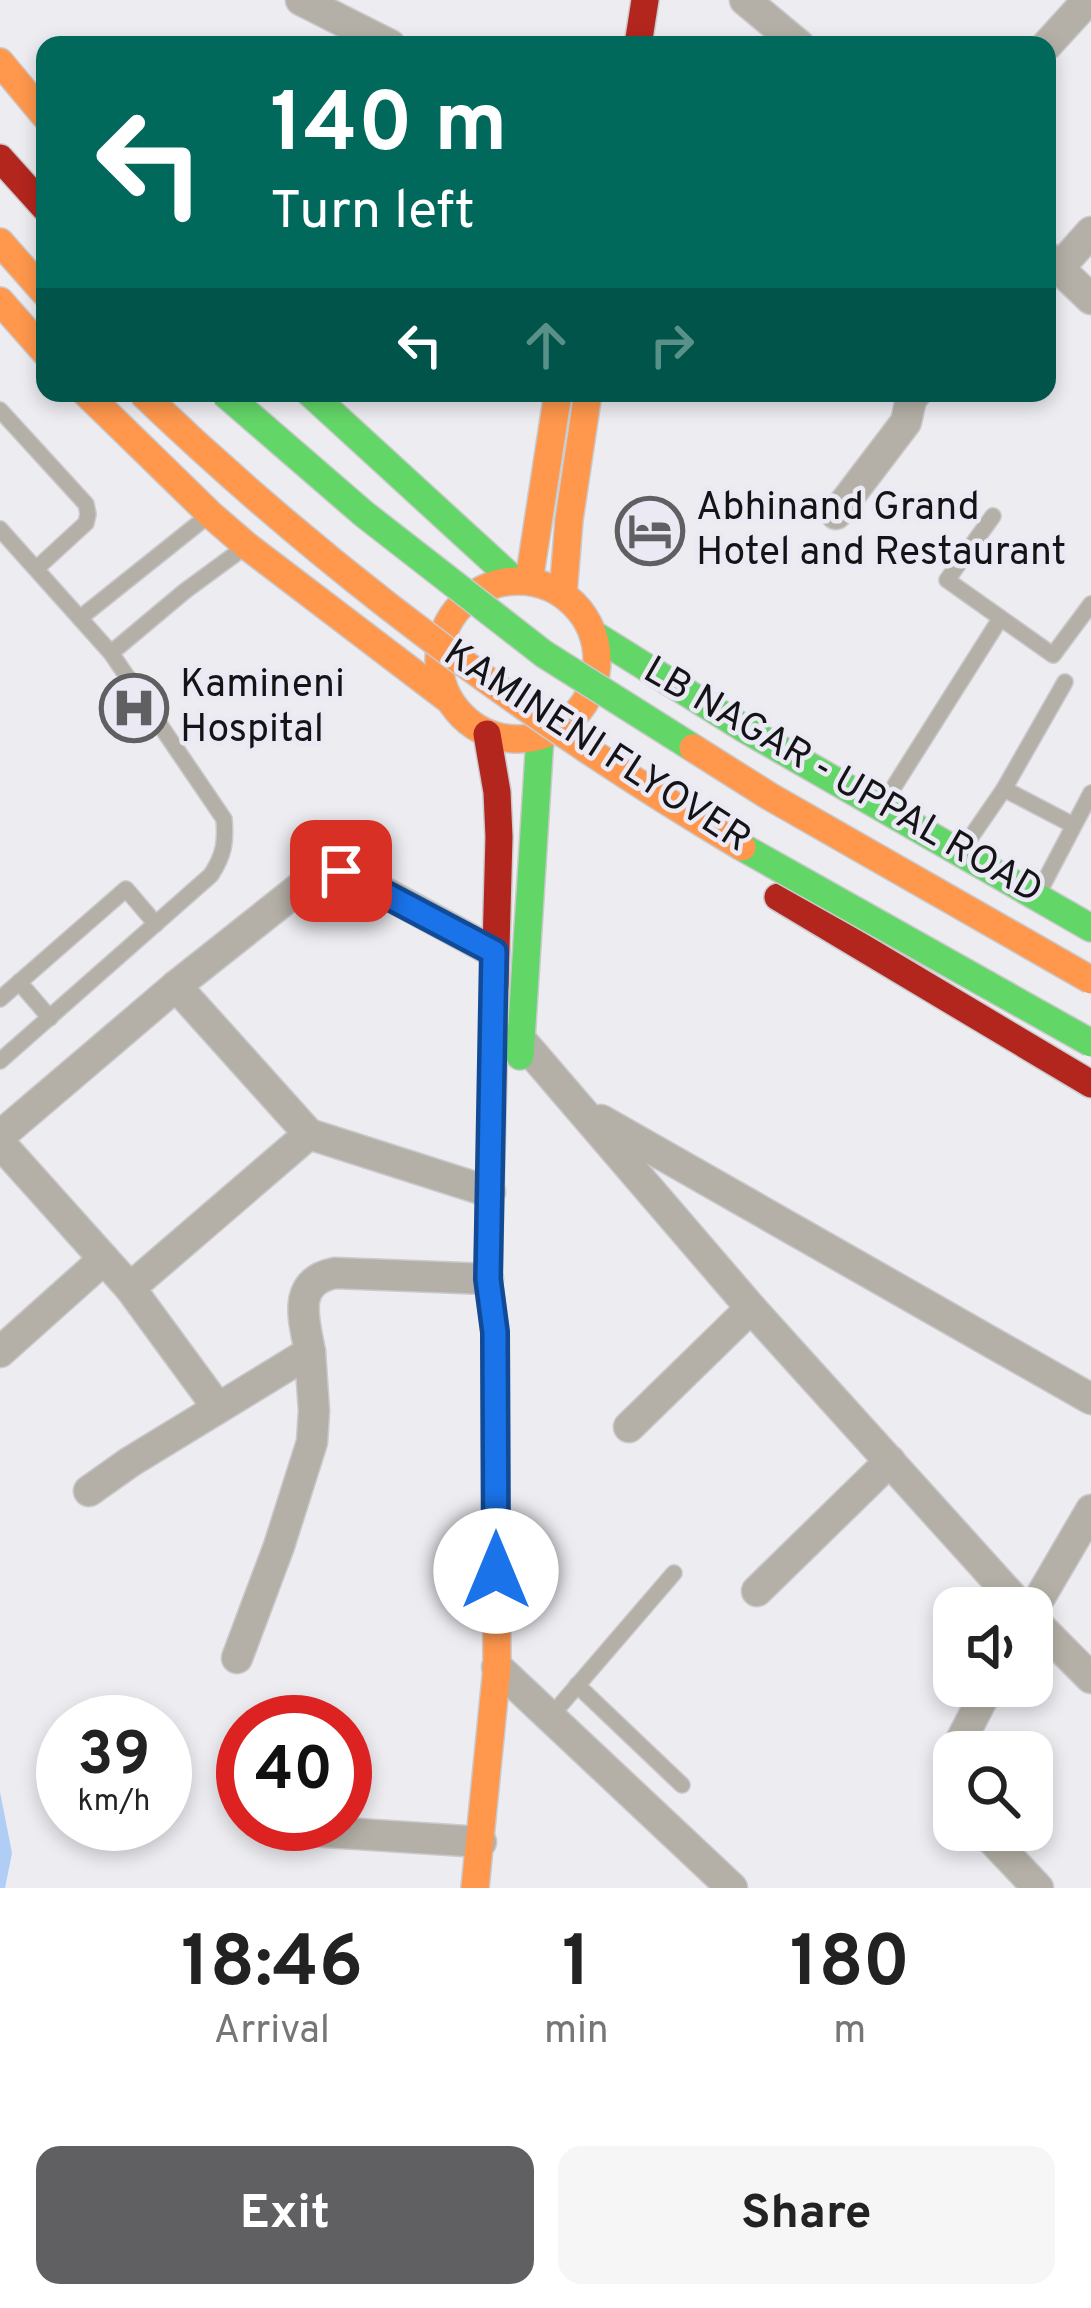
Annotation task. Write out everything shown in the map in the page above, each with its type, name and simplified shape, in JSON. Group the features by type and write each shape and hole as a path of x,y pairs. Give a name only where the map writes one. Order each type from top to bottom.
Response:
{"main road":[{"path":"639,36 645,0"},
{"path":"0,62 36,105"},
{"path":"0,158 36,198"},
{"path":"0,242 36,283"},
{"path":"0,301 36,342"},
{"path":"95,402 247,546 448,698"},
{"name":"KAMINENI FLYOVER","path":"151,402 272,514 380,602 512,699 720,833 1091,1043"},
{"name":"KAMINENI FLYOVER","path":"234,402 364,514 544,654 769,796 1091,980"},
{"path":"320,402 522,580"},
{"path":"522,580 556,402"},
{"path":"562,594 587,402"},
{"path":"522,580 562,594 581,611 593,634 598,659 594,685 582,708 564,725 540,737 514,740 487,734 464,720 448,698 439,673 439,646 448,620 466,599 489,585 522,580"},
{"name":"LB NAGAR - UPPAL ROAD","path":"593,634 745,729 1091,928"},
{"path":"487,734 499,837 494,952 507,1038"},
{"path":"540,737 627,807 1091,1084"},
{"path":"495,1332 510,1268 507,1038 540,737"},
{"path":"475,1888 496,1667 495,1332 488,1279 490,1192 505,1101"}],"street":[{"path":"301,0 372,36"},
{"path":"745,0 788,36"},
{"path":"1055,36 1088,0"},
{"path":"1056,261 1091,232"},
{"path":"1056,266 1091,299"},
{"path":"836,514 906,422 909,402"},
{"path":"218,1408 130,1288 0,1139 176,986 316,875 341,871 354,876 494,952"},
{"path":"176,986 309,1134 490,1192"},
{"path":"507,1038 583,1109 751,1308 1003,1587"},
{"path":"583,1109 1091,1399"},
{"path":"130,1288 309,1134"},
{"path":"0,1352 104,1259"},
{"path":"237,1658 312,1442 310,1352 302,1308 305,1293 321,1276 335,1273 488,1279"},
{"path":"629,1426 751,1308"},
{"path":"89,1491 310,1352"},
{"path":"757,1592 890,1461"},
{"path":"1048,1587 1091,1510"},
{"path":"1053,1637 1091,1678"},
{"path":"496,1667 732,1888"},
{"path":"372,1835 481,1842"},
{"path":"1003,1851 1037,1888"}],"lane":[{"path":"0,410 86,504 86,524 36,569"},
{"path":"80,618 210,514"},
{"path":"993,517 947,580 1053,656 1091,604"},
{"path":"0,529 111,653 224,819 226,840 212,875 0,1061"},
{"path":"111,653 247,546"},
{"path":"881,807 1000,619"},
{"path":"961,853 1066,682"},
{"path":"1004,789 1073,825"},
{"path":"1036,896 1091,793"},
{"path":"0,999 126,889 156,924"},
{"path":"19,982 50,1018"},
{"path":"550,1716 674,1573"},
{"path":"577,1685 682,1785"}],"water":[{"path":"0,1792 12,1853 5,1888 0,1888"}],"traffic: fast":[{"path":"234,402 364,514 544,654 693,748"},
{"path":"320,402 514,580"},
{"path":"593,634 745,729 1091,928"},
{"path":"520,1056 540,737"},
{"path":"742,847 1091,1043"}],"traffic: slow":[{"path":"0,62 36,105"},
{"path":"0,242 36,283"},
{"path":"0,301 36,342"},
{"path":"95,402 247,546 448,699"},
{"path":"152,402 282,520 429,637 582,746 742,847"},
{"path":"529,581 557,402"},
{"path":"563,594 587,402"},
{"path":"518,581 548,587 574,604 591,630 597,660 591,690 574,716 548,733 518,739 488,733 462,716 445,690 439,660 445,630 462,604 488,587 518,581"},
{"path":"693,748 1091,980"},
{"path":"475,1888 497,1667 495,1332 488,1279 495,985"}],"traffic: jam":[{"path":"639,36 645,0"},
{"path":"0,158 36,198"},
{"path":"487,734 499,837 495,985"},
{"path":"778,897 1091,1084"}],"place":[{"name":"Abhinand Grand Hotel and Restaurant","path":"650,531"},
{"name":"Kamineni Hospital","path":"134,708"}],"route":[{"path":"341,871 494,952 488,1279 495,1332 496,1571"}]}
